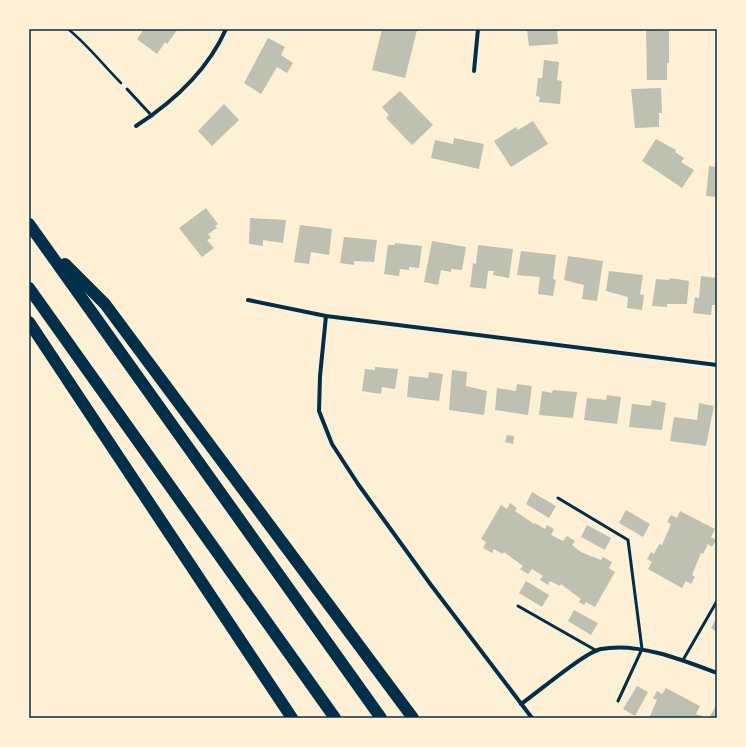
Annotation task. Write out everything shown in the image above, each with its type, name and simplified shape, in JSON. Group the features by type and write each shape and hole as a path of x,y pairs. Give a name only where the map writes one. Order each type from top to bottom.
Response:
{"highway":[{"path":"29,224 381,718"},
{"path":"42,243 105,304 413,718"},
{"path":"29,288 335,718"},
{"path":"29,322 292,718"}],"street":[{"path":"136,126 166,105 194,78 218,47 226,29"},
{"path":"474,71 478,29"},
{"path":"248,300 326,316 717,365"},
{"path":"326,316 320,376 319,411 332,444 358,484 426,579 532,718"},
{"path":"521,704 579,661 600,649 642,650 683,660 717,673"}],"lane":[{"path":"126,89 152,116"},
{"path":"558,498 628,540 642,650 618,702"},
{"path":"683,660 717,601"},
{"path":"518,606 597,651"}],"path":[{"path":"68,29 83,41 102,65 126,89"}],"building":[{"path":"144,29 178,29 167,44 165,42 157,54 137,39"},
{"path":"382,29 417,30 405,78 372,70"},
{"path":"527,29 557,29 558,44 529,46"},
{"path":"646,30 669,31 669,63 667,63 667,80 647,80"},
{"path":"268,38 285,47 281,55 293,63 287,73 277,67 261,94 244,83"},
{"path":"544,60 559,62 557,80 562,81 560,104 539,102 540,97 536,96 538,78 542,78"},
{"path":"661,88 662,113 659,113 659,127 635,128 631,89"},
{"path":"400,91 433,125 412,145 386,118 389,115 382,107"},
{"path":"224,104 239,120 212,146 198,131"},
{"path":"533,121 548,144 511,167 494,141 516,127 518,130"},
{"path":"454,138 484,144 479,169 431,158 435,140 453,144"},
{"path":"656,139 676,150 675,152 684,158 681,162 694,170 682,188 642,161"},
{"path":"709,166 717,167 717,197 706,196"},
{"path":"206,208 218,224 215,226 217,228 208,234 211,238 207,240 214,248 202,257 179,228"},
{"path":"250,218 286,220 283,243 263,240 263,246 249,244"},
{"path":"300,225 332,229 329,255 311,252 309,264 294,262"},
{"path":"344,237 377,240 374,262 354,261 354,265 340,263"},
{"path":"432,241 466,247 462,270 451,269 451,272 441,270 438,285 424,282"},
{"path":"395,243 422,246 419,268 409,267 409,270 400,269 399,276 384,274 388,245 395,245"},
{"path":"478,245 513,249 509,278 493,275 494,271 488,271 486,289 470,287 473,263 476,264"},
{"path":"521,251 556,255 553,279 556,280 553,296 538,294 540,277 517,275"},
{"path":"568,256 603,261 597,301 582,299 584,285 564,280"},
{"path":"609,271 643,275 640,294 644,295 642,310 627,308 628,297 606,291"},
{"path":"701,276 717,278 717,305 712,305 711,315 693,313 695,297 699,298"},
{"path":"670,278 689,281 687,304 667,304 667,307 652,306 656,279 669,280"},
{"path":"375,367 398,369 395,389 382,387 381,394 362,391 365,369 375,370"},
{"path":"452,370 467,372 466,386 487,391 484,415 449,410"},
{"path":"429,372 443,374 439,401 407,397 409,376 428,378"},
{"path":"517,384 532,386 528,415 495,410 497,388 516,391"},
{"path":"553,390 577,392 573,418 539,415 542,391 552,393"},
{"path":"607,395 621,397 617,424 584,420 587,398 606,400"},
{"path":"652,400 666,403 662,430 629,427 632,404 651,406"},
{"path":"699,403 714,406 706,446 670,441 674,417 697,420"},
{"path":"507,435 514,436 513,444 505,442"},
{"path":"532,492 556,506 549,518 526,504"},
{"path":"510,503 517,508 515,511 534,524 535,523 545,529 547,525 554,529 551,535 563,541 567,536 575,541 572,545 581,552 601,560 603,557 612,562 609,568 615,572 595,607 586,602 584,605 579,602 581,599 561,584 560,586 550,581 548,585 540,580 543,576 532,569 528,574 520,569 523,566 504,552 503,554 494,549 492,553 483,548 486,542 481,539 501,505 507,509"},
{"path":"626,510 650,524 643,537 619,523"},
{"path":"680,511 715,529 711,537 716,540 712,547 708,544 703,554 701,553 692,575 695,577 691,584 686,581 682,588 648,569 652,562 647,559 651,552 654,554 659,544 662,545 671,524 667,522 671,515 677,518"},
{"path":"587,525 611,538 605,550 581,537"},
{"path":"526,581 549,595 542,607 519,593"},
{"path":"574,610 598,623 591,635 568,621"},
{"path":"717,617 717,632 711,628"},
{"path":"637,686 648,692 635,716 623,709"},
{"path":"666,688 700,706 696,714 702,716 701,718 649,718 657,700 653,698 657,691 662,694"},
{"path":"717,704 717,718 709,718"}]}
